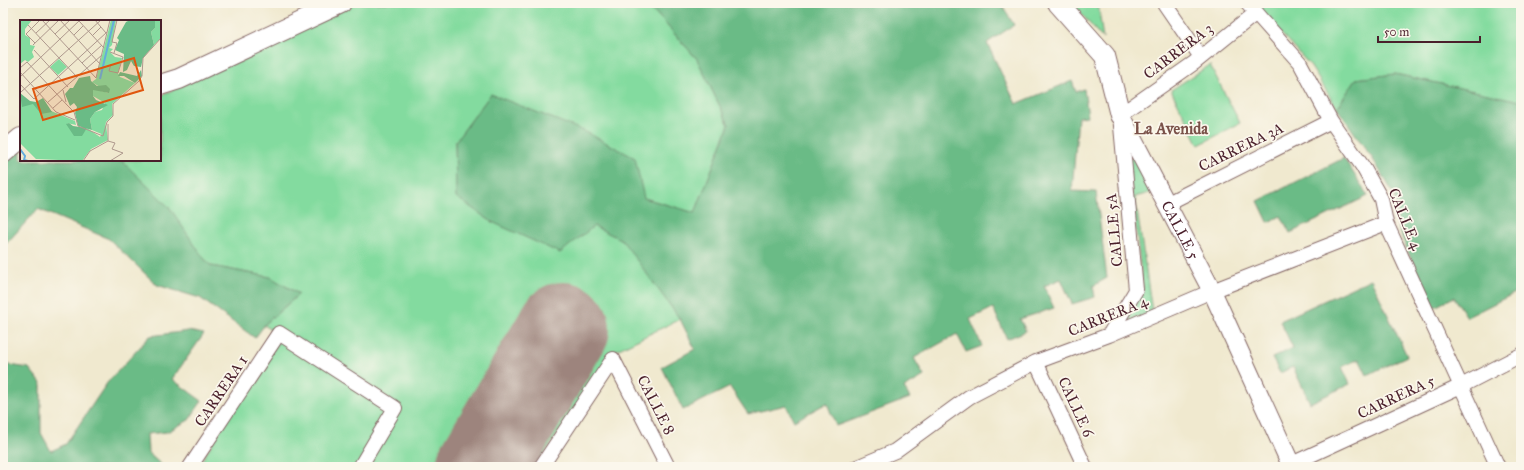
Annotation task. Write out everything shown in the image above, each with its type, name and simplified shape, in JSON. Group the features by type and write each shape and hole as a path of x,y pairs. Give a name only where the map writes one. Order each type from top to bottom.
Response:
{"main road":[{"path":"161,85 179,79 341,3"},
{"name":"CALLE 5","path":"1058,3 1104,56 1120,115"},
{"path":"3,153 20,139"}],"street":[{"path":"1164,3 1201,57"},
{"name":"CARRERA 3","path":"1120,115 1201,57 1252,8"},
{"name":"CALLE 4","path":"1252,8 1300,63 1331,121 1362,167 1381,199 1386,223 1498,467"},
{"name":"CALLE 5","path":"1120,115 1212,291 1289,466"},
{"name":"CALLE 5A","path":"1109,335 1136,290 1120,115"},
{"name":"CARRERA 3A","path":"1166,204 1331,121"},
{"name":"CARRERA 4","path":"866,465 895,452 969,397 1036,362 1109,335 1212,291 1386,223"},
{"name":"CARRERA 1","path":"190,467 279,333 395,408 360,467"},
{"name":"CARRERA 5","path":"1289,466 1461,386 1521,355"},
{"name":"CALLE 8","path":"541,467 613,359 668,467"},
{"name":"CALLE 6","path":"1036,362 1084,467"},
{"path":"891,467 895,452"}],"green space":[{"path":"356,3 639,3 655,12 697,59 729,125 695,213 644,198 491,94 455,142 457,197 492,222 594,226 622,239 680,319 615,351 535,467 198,467 277,334 264,325 299,294 270,277 211,266 116,161 161,161 161,96"},
{"path":"639,3 1001,3 1014,25 987,43 1016,104 1072,81 1076,92 1084,89 1088,116 1078,117 1072,191 1096,192 1107,278 1093,286 1095,297 1072,304 1061,279 1044,286 1054,308 1020,319 1026,331 1007,339 993,308 970,319 982,346 966,352 957,334 914,358 924,376 904,388 910,398 836,426 827,403 794,421 786,405 748,414 730,387 683,410 662,367 695,349 680,319 622,240 594,226 560,253 492,222 456,197 455,142 491,94 584,131 635,158 644,198 695,213 729,125 697,59 655,12"},
{"path":"1072,3 1098,3 1103,39"},
{"path":"1253,3 1521,3 1521,104 1519,101 1395,74 1356,79 1337,108 1309,64"},
{"path":"1210,65 1240,123 1199,145 1171,90"},
{"path":"1395,74 1520,101 1521,104 1521,290 1467,317 1454,297 1431,309 1398,227 1395,196 1374,161 1337,108 1356,79"},
{"path":"1125,134 1153,192 1135,197 1152,311 1118,327 1143,289"},
{"path":"20,149 20,161 122,161 170,208 202,256 211,266 270,277 299,294 266,323 255,338 200,298 157,285 109,239 38,209 3,247 3,162"},
{"path":"1344,158 1368,196 1290,233 1281,216 1268,222 1258,201"},
{"path":"1371,279 1407,356 1367,375 1359,359 1342,367 1350,384 1310,403 1293,367 1280,373 1272,358 1293,348 1280,321"},
{"path":"188,331 204,334 172,379 202,401 189,420 167,432 147,434 148,453 164,467 3,467 3,364 29,368 41,383 41,433 51,451 66,444 107,383 150,336"}],"runway":[{"path":"482,467 564,328"}],"district":[{"name":"La Avenida","path":"1171,128"}]}
